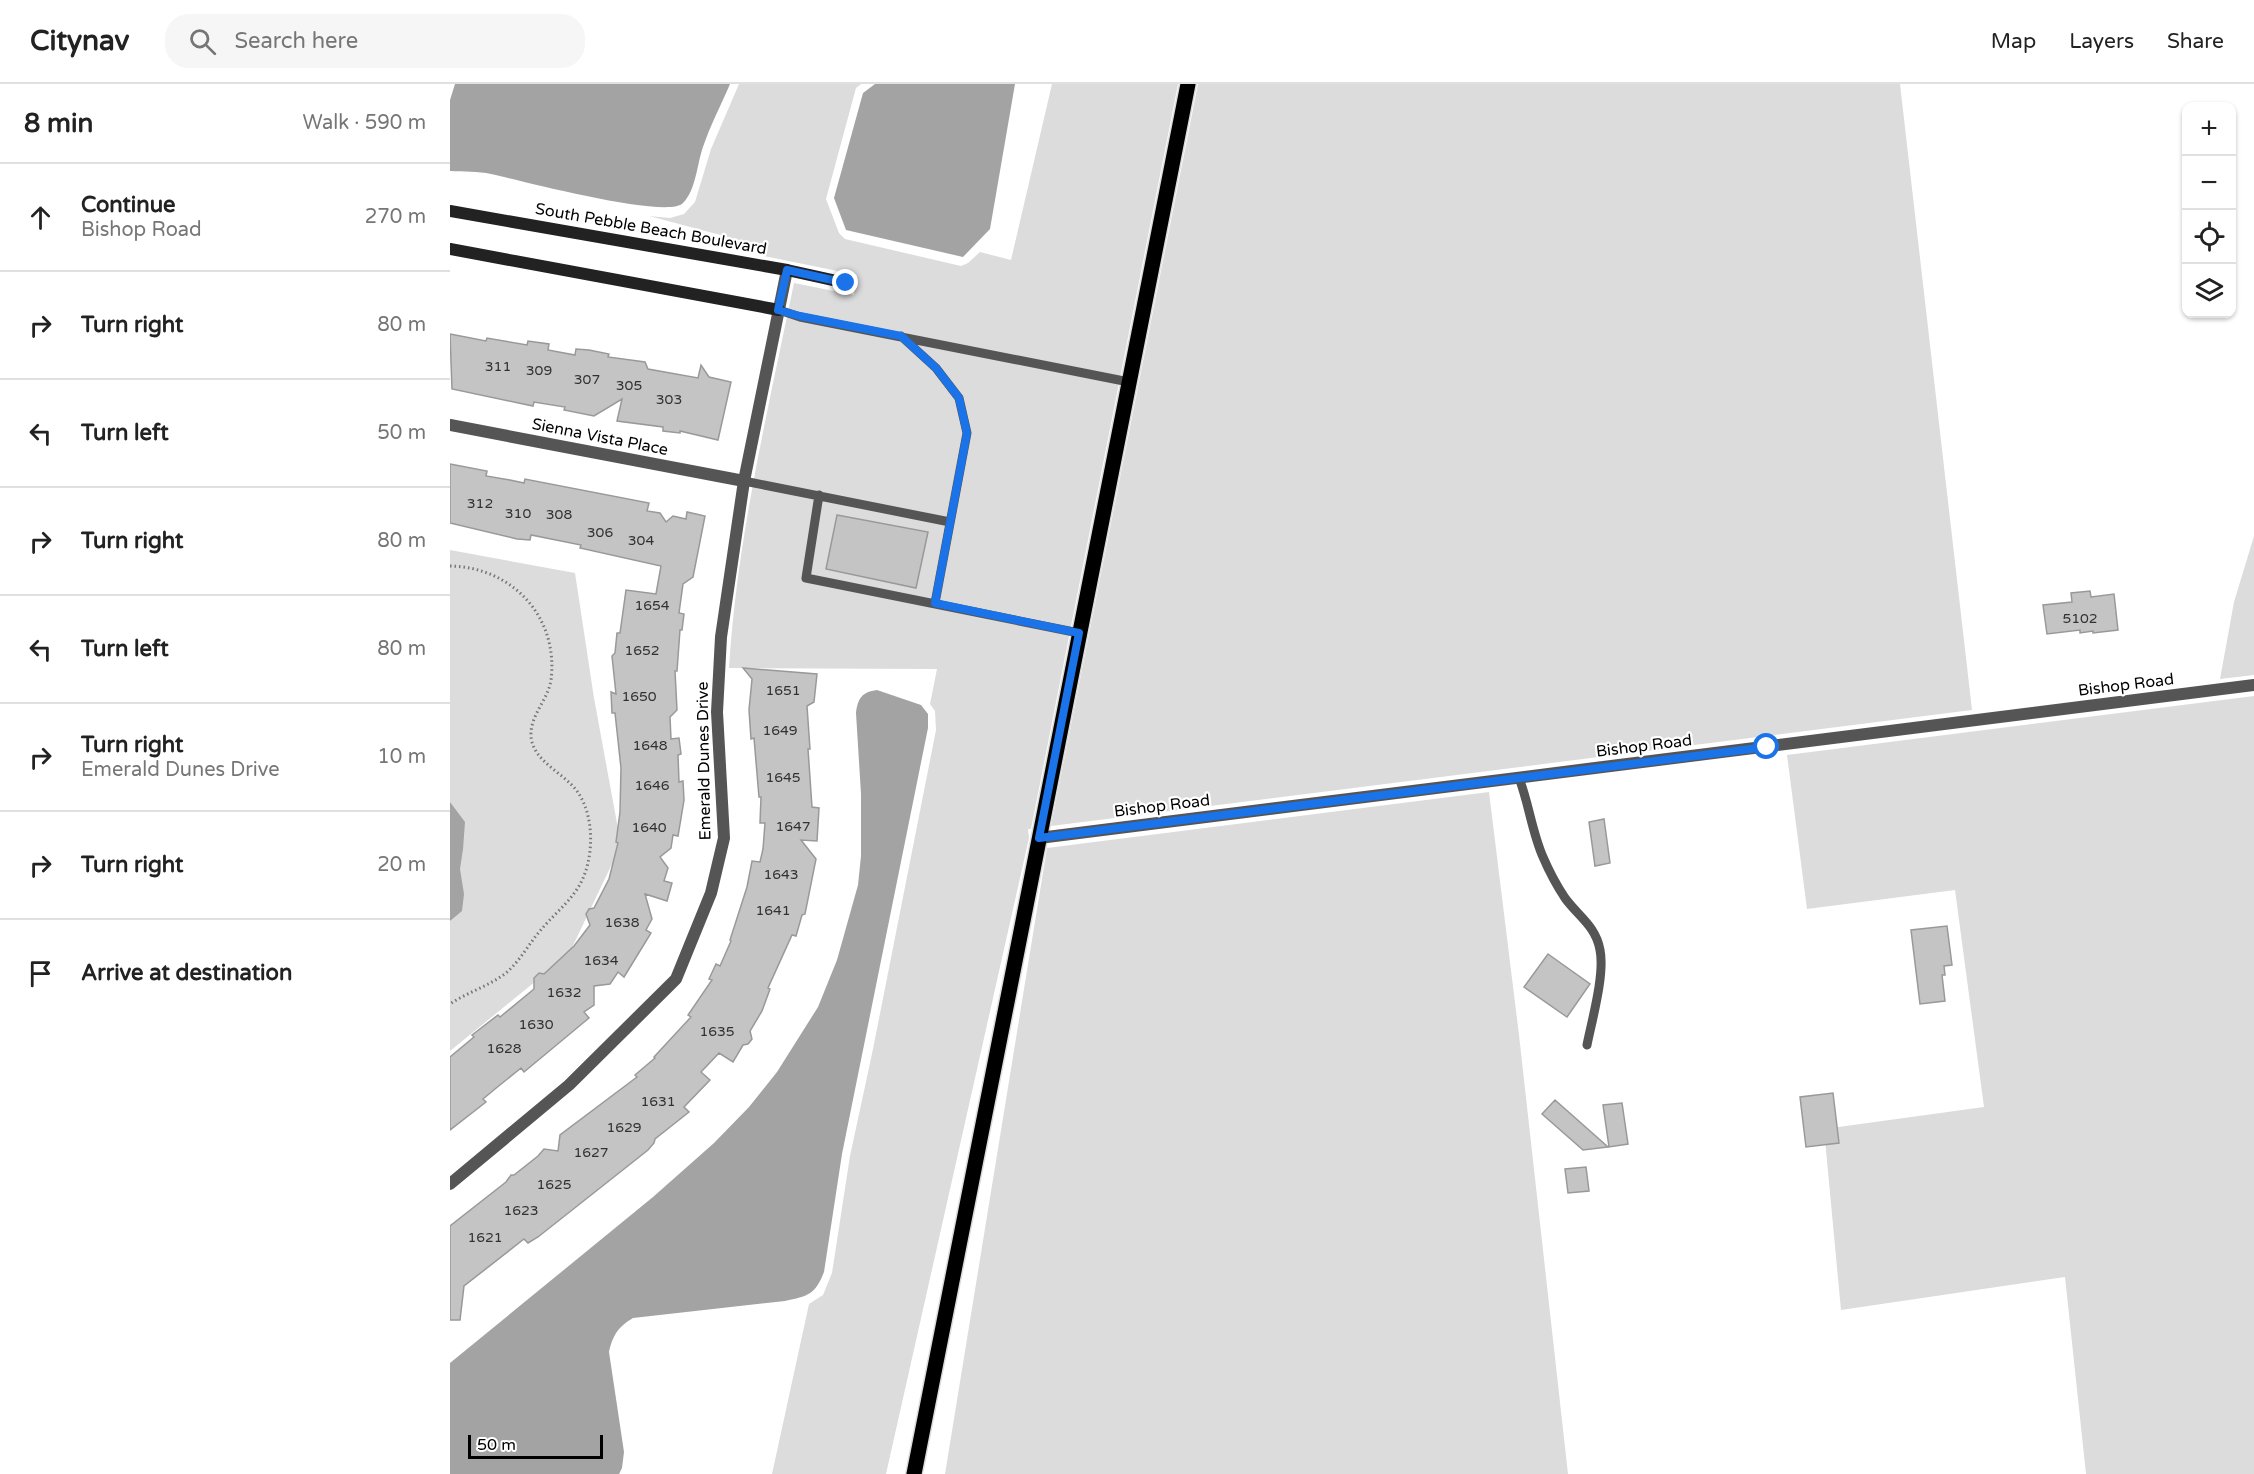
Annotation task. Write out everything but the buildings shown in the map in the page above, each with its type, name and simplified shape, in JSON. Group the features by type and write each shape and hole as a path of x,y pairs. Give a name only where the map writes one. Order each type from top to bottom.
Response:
{"main road":[{"path":"914,1474 1188,84"}],"street":[{"name":"South Pebble Beach Boulevard","path":"450,211 787,270 846,283"},
{"path":"450,249 778,310"},
{"name":"Emerald Dunes Drive","path":"450,1184 569,1084 676,979 711,893 724,838 717,712 722,637 744,481 787,270"},
{"name":"Sienna Vista Place","path":"450,425 744,481"},
{"name":"Bishop Road","path":"1039,838 2254,685"}],"lane":[{"path":"778,310 1129,382"},
{"path":"901,336 936,368 959,398 967,433 935,603"},
{"path":"744,481 950,522"},
{"path":"819,495 806,578 1079,633"},
{"path":"1519,778 1526,796 1534,833 1544,858 1565,898 1595,931 1600,949 1602,966 1587,1045"}],"path":[{"path":"450,566 479,570 507,581 524,596 544,630 549,651 550,681 545,700 532,725 531,740 545,762 577,791 586,808 590,829 585,868 580,885 573,895 539,932 514,966 496,980 450,1004"}],"shaded area":[{"path":"455,84 730,84 706,139 691,191 683,203 672,207 623,203 486,173 450,171 450,100"},
{"path":"739,84 861,84 856,88 826,199 839,233 845,239 961,266 980,252 1011,260 1052,84 1178,84 1031,829 1028,829 1029,838 886,1474 772,1474 809,1304 823,1295 832,1273 850,1156 936,730 935,711 930,704 937,669 729,668 746,523 794,283 854,295 857,275 764,256 766,247 649,216 670,218 684,214 695,202 711,149"},
{"path":"875,84 1015,84 990,229 963,257 846,230 834,198 863,93"},
{"path":"1198,84 1900,84 1972,710 1051,826"},
{"path":"2254,536 2254,675 2220,679 2234,602"},
{"path":"450,550 575,573 594,698 621,845 569,954 450,1051"},
{"path":"877,690 921,705 928,714 928,728 842,1154 821,1280 814,1290 805,1296 785,1301 633,1318 623,1325 614,1336 609,1352 624,1452 619,1474 450,1474 450,1363 653,1197 714,1143 749,1107 777,1072 818,1007 837,960 858,885 861,856 861,794 856,713 862,697 868,692"},
{"path":"2254,696 2254,1474 2086,1474 2065,1277 1841,1310 1824,1129 1984,1107 1955,890 1807,909 1787,755"},
{"path":"1489,792 1519,1035 1568,1474 945,1474 1047,848"},
{"path":"450,802 465,822 460,869 464,894 462,911 450,921"}],"route":[{"path":"846,283 787,270 778,310 901,336 936,368 959,398 967,433 935,603 1079,633 1039,838 1767,747"}]}
